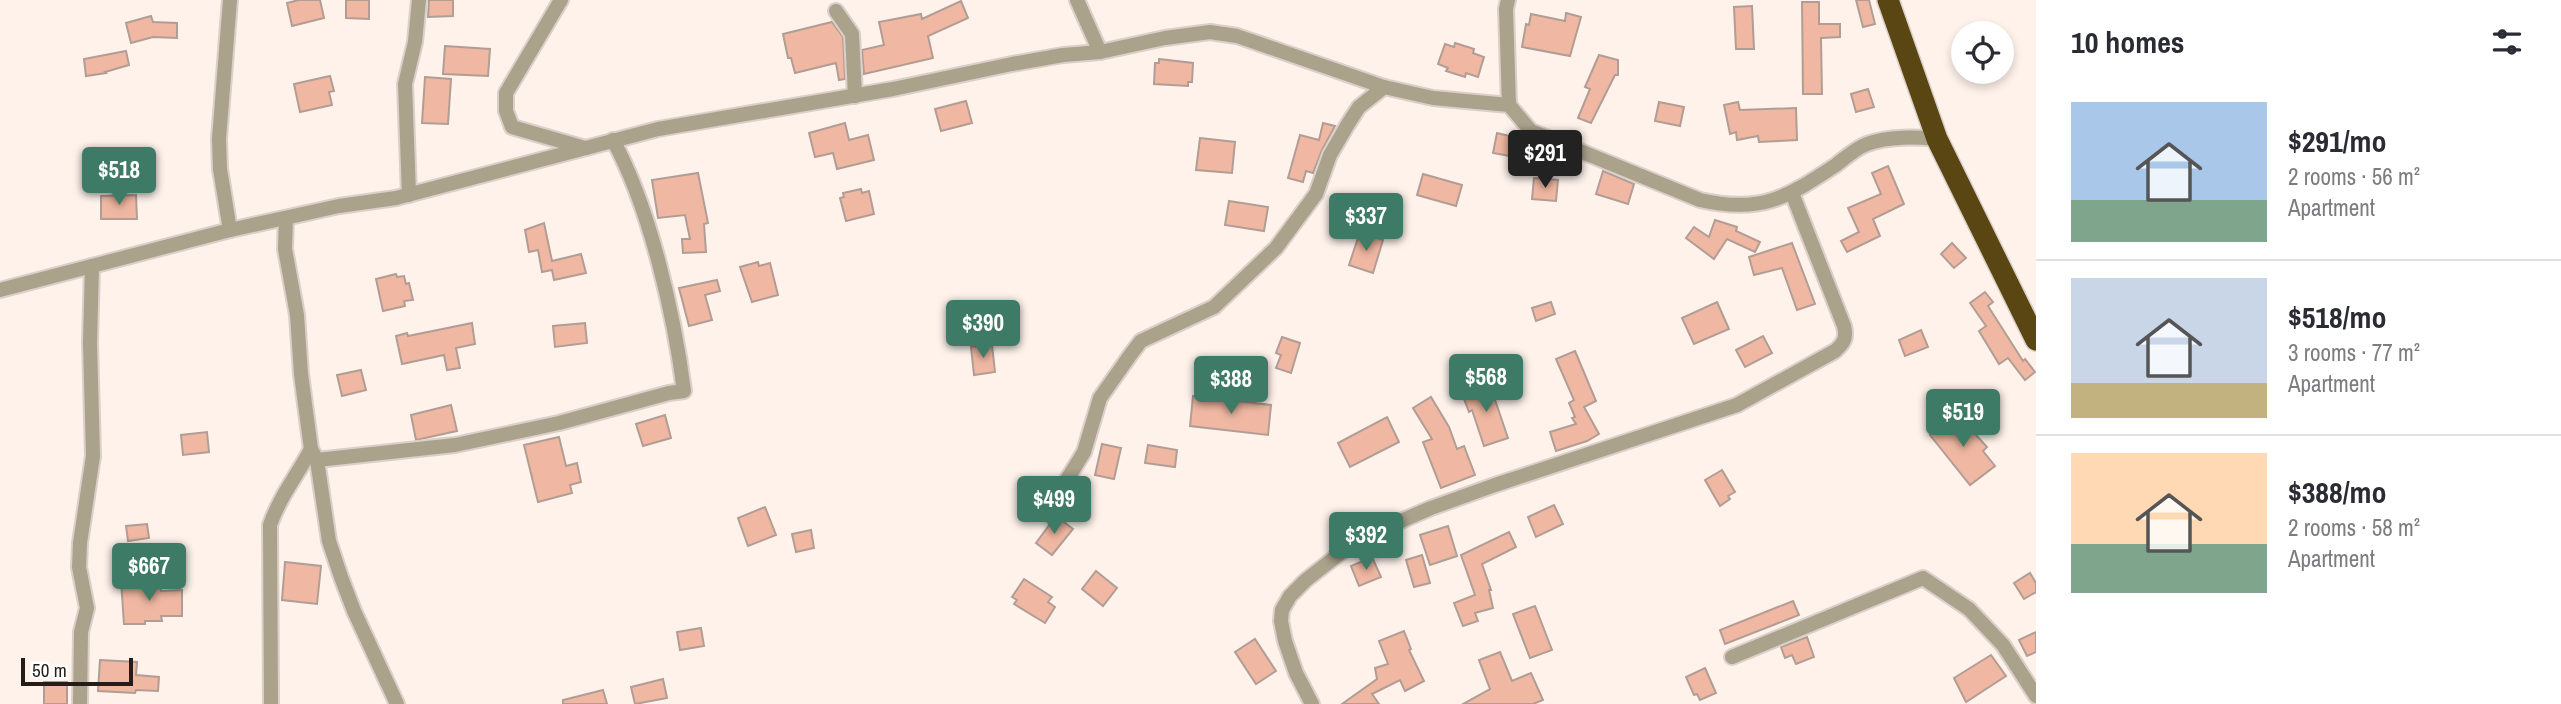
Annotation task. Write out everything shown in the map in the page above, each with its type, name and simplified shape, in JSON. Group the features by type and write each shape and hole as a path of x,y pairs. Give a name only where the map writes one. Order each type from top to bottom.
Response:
{"highway":[{"path":"1888,0 1937,139 2036,340"}],"street":[{"path":"230,0 219,139 220,169 230,230"},
{"path":"409,195 405,84 415,42 419,0"},
{"path":"561,0 506,93 506,111 512,127 586,148"},
{"path":"1077,0 1100,52"},
{"path":"1508,0 1509,106 1531,131 1700,200 1725,206 1747,207 1792,193 1866,144 1903,137 1937,139"},
{"path":"836,11 852,33 855,96"},
{"path":"0,290 230,230 409,195 613,140 714,118 855,96 1063,55 1100,52 1165,38 1210,32 1237,36 1384,87 1433,98 1509,106"},
{"path":"1052,504 1084,452 1100,398 1141,341 1214,307 1276,248 1316,194 1330,155 1359,107 1384,87"},
{"path":"271,704 270,526 278,502 314,454 455,445 559,424 684,391 670,313 648,228 625,162 613,140"},
{"path":"1312,704 1296,673 1285,641 1282,610 1290,596 1306,580 1357,540 1431,508 1495,485 1737,405 1843,344 1846,336 1844,326 1792,193"},
{"path":"286,218 285,249 297,315 301,374 329,541 354,611 397,704"},
{"path":"80,704 81,632 87,608 79,567 80,543 93,456 90,344 92,266"},
{"path":"1732,657 1923,578 1969,609 2003,645 2036,696"}],"building":[{"path":"320,0 324,18 292,26 287,3"},
{"path":"346,0 369,0 369,19 346,18"},
{"path":"429,0 453,0 453,16 428,17"},
{"path":"1856,0 1869,0 1875,24 1863,27"},
{"path":"961,1 968,18 928,36 933,58 864,74 862,50 884,45 879,22 921,14 922,19"},
{"path":"1802,2 1819,2 1819,24 1840,24 1840,37 1821,38 1822,94 1803,94"},
{"path":"1752,6 1754,49 1736,49 1734,7"},
{"path":"1566,13 1581,17 1570,56 1522,47 1526,24 1529,25 1531,14 1565,21"},
{"path":"151,16 153,22 177,23 177,38 153,37 131,43 126,23"},
{"path":"832,22 843,37 845,79 839,80 836,63 795,73 791,58 788,58 783,34"},
{"path":"1455,43 1474,49 1473,53 1484,57 1478,77 1466,73 1465,77 1446,71 1448,68 1438,64 1445,44 1454,47"},
{"path":"445,46 490,49 488,76 443,74"},
{"path":"126,51 129,65 86,76 84,59"},
{"path":"1599,55 1618,60 1618,75 1615,75 1591,123 1578,118 1590,89 1585,87"},
{"path":"1159,59 1193,63 1192,82 1188,82 1188,86 1154,84 1155,63 1159,63"},
{"path":"330,76 334,91 329,92 332,105 300,112 294,84"},
{"path":"425,77 451,79 448,124 422,123"},
{"path":"1868,89 1874,107 1856,112 1851,94"},
{"path":"966,101 972,123 941,131 935,109"},
{"path":"1659,102 1684,107 1680,126 1655,121"},
{"path":"1738,102 1740,110 1796,108 1797,140 1759,142 1758,136 1737,140 1736,132 1730,134 1724,105"},
{"path":"845,123 849,140 868,135 874,160 837,169 833,153 815,157 809,133"},
{"path":"1323,123 1335,126 1313,173 1306,171 1303,182 1288,178 1300,135 1319,140"},
{"path":"1497,133 1530,141 1526,159 1493,153"},
{"path":"1200,138 1235,142 1232,173 1196,170"},
{"path":"1888,166 1904,204 1873,219 1880,236 1847,252 1841,241 1859,232 1848,208 1881,194 1872,173"},
{"path":"1603,171 1634,184 1628,204 1596,194"},
{"path":"698,173 708,223 704,224 706,252 683,253 682,239 690,239 685,215 658,218 652,180"},
{"path":"1423,174 1462,185 1456,206 1417,195"},
{"path":"1534,178 1558,180 1556,201 1532,199"},
{"path":"861,189 862,193 869,191 874,214 846,221 840,198 844,197 843,193"},
{"path":"136,195 137,219 101,219 101,196"},
{"path":"1229,201 1268,207 1264,231 1225,225"},
{"path":"1715,220 1737,227 1736,231 1760,242 1755,252 1727,239 1714,259 1686,238 1694,227 1709,237"},
{"path":"544,223 552,261 581,254 586,273 554,280 552,270 542,272 538,250 529,252 525,230"},
{"path":"1360,232 1383,240 1373,273 1349,265"},
{"path":"1792,243 1815,304 1797,310 1782,268 1754,275 1749,257"},
{"path":"1952,243 1966,258 1954,268 1941,254"},
{"path":"758,262 759,266 770,263 778,295 752,302 740,267"},
{"path":"396,274 397,277 404,276 406,284 409,283 413,300 404,301 405,306 383,311 376,279"},
{"path":"717,280 720,291 705,295 712,320 689,326 679,288"},
{"path":"1985,292 1993,302 1988,306 2023,361 2025,359 2035,372 2025,380 2008,358 1999,364 1979,331 1986,326 1970,303"},
{"path":"1551,302 1555,314 1536,321 1532,308"},
{"path":"1717,302 1729,329 1694,344 1682,318"},
{"path":"472,323 475,344 456,348 460,368 447,370 444,355 402,364 396,336"},
{"path":"585,323 587,343 555,347 553,326"},
{"path":"1921,330 1928,347 1905,356 1899,340"},
{"path":"1763,336 1772,353 1745,367 1736,350"},
{"path":"1282,337 1300,343 1291,373 1276,368 1281,355 1276,353"},
{"path":"992,345 995,372 974,375 971,347"},
{"path":"1575,351 1596,401 1584,407 1599,434 1556,451 1550,432 1576,424 1569,403 1574,400 1556,359"},
{"path":"361,370 366,390 342,396 337,375"},
{"path":"1485,381 1488,390 1491,388 1508,438 1484,446 1472,410 1469,412 1464,399 1468,397 1465,389"},
{"path":"1193,396 1271,405 1268,435 1190,426"},
{"path":"1431,397 1449,427 1457,449 1464,446 1475,475 1441,488 1423,442 1432,439 1413,408"},
{"path":"451,405 457,431 416,440 411,415"},
{"path":"1957,414 1987,447 1983,451 1995,466 1970,485 1930,435"},
{"path":"665,415 671,438 643,446 636,424"},
{"path":"1387,417 1399,442 1350,467 1338,443"},
{"path":"207,432 209,452 183,455 181,435"},
{"path":"559,437 566,466 577,463 581,482 570,485 572,493 538,502 524,445"},
{"path":"1102,444 1121,448 1114,479 1095,475"},
{"path":"1148,445 1177,450 1175,467 1145,463"},
{"path":"1722,470 1735,492 1720,506 1705,480"},
{"path":"1554,505 1563,524 1536,537 1528,517"},
{"path":"765,507 776,535 748,546 738,518"},
{"path":"1056,516 1073,529 1052,555 1036,543"},
{"path":"147,524 149,538 128,541 126,526"},
{"path":"1448,526 1457,556 1430,565 1420,535"},
{"path":"811,530 814,548 796,552 792,534"},
{"path":"1509,532 1516,547 1482,564 1491,590 1493,608 1475,613 1478,621 1463,626 1454,603 1475,595 1461,555"},
{"path":"1422,555 1430,583 1414,587 1406,560"},
{"path":"1372,557 1381,577 1359,586 1351,566"},
{"path":"285,562 321,566 317,604 282,600"},
{"path":"1096,571 1117,588 1103,606 1082,589"},
{"path":"2030,573 2036,583 2036,592 2024,599 2014,583"},
{"path":"1024,579 1052,597 1048,602 1055,607 1045,623 1014,604 1017,600 1012,597"},
{"path":"144,580 145,587 160,587 161,591 182,590 182,616 161,616 162,621 145,621 145,624 124,624 121,581"},
{"path":"1793,601 1799,615 1725,644 1720,630"},
{"path":"1535,606 1552,650 1530,658 1513,614"},
{"path":"701,628 704,646 680,650 677,632"},
{"path":"1404,631 1411,649 1409,650 1424,681 1405,691 1400,680 1372,694 1379,704 1342,704 1377,679 1375,668 1388,664 1379,641"},
{"path":"2036,632 2036,652 2027,656 2019,640"},
{"path":"1807,637 1814,657 1796,664 1792,655 1785,658 1781,647"},
{"path":"1255,639 1276,671 1256,684 1235,652"},
{"path":"1500,652 1512,681 1531,673 1543,700 1533,704 1463,704 1490,689 1479,660"},
{"path":"1991,655 2006,676 1966,702 1954,678"},
{"path":"100,660 137,662 136,675 159,677 158,691 98,691"},
{"path":"1705,668 1716,693 1700,700 1697,694 1694,695 1686,677"},
{"path":"663,679 667,698 635,704 631,687"},
{"path":"44,682 67,682 67,704 44,704"},
{"path":"603,690 607,704 563,704 563,700"}]}
